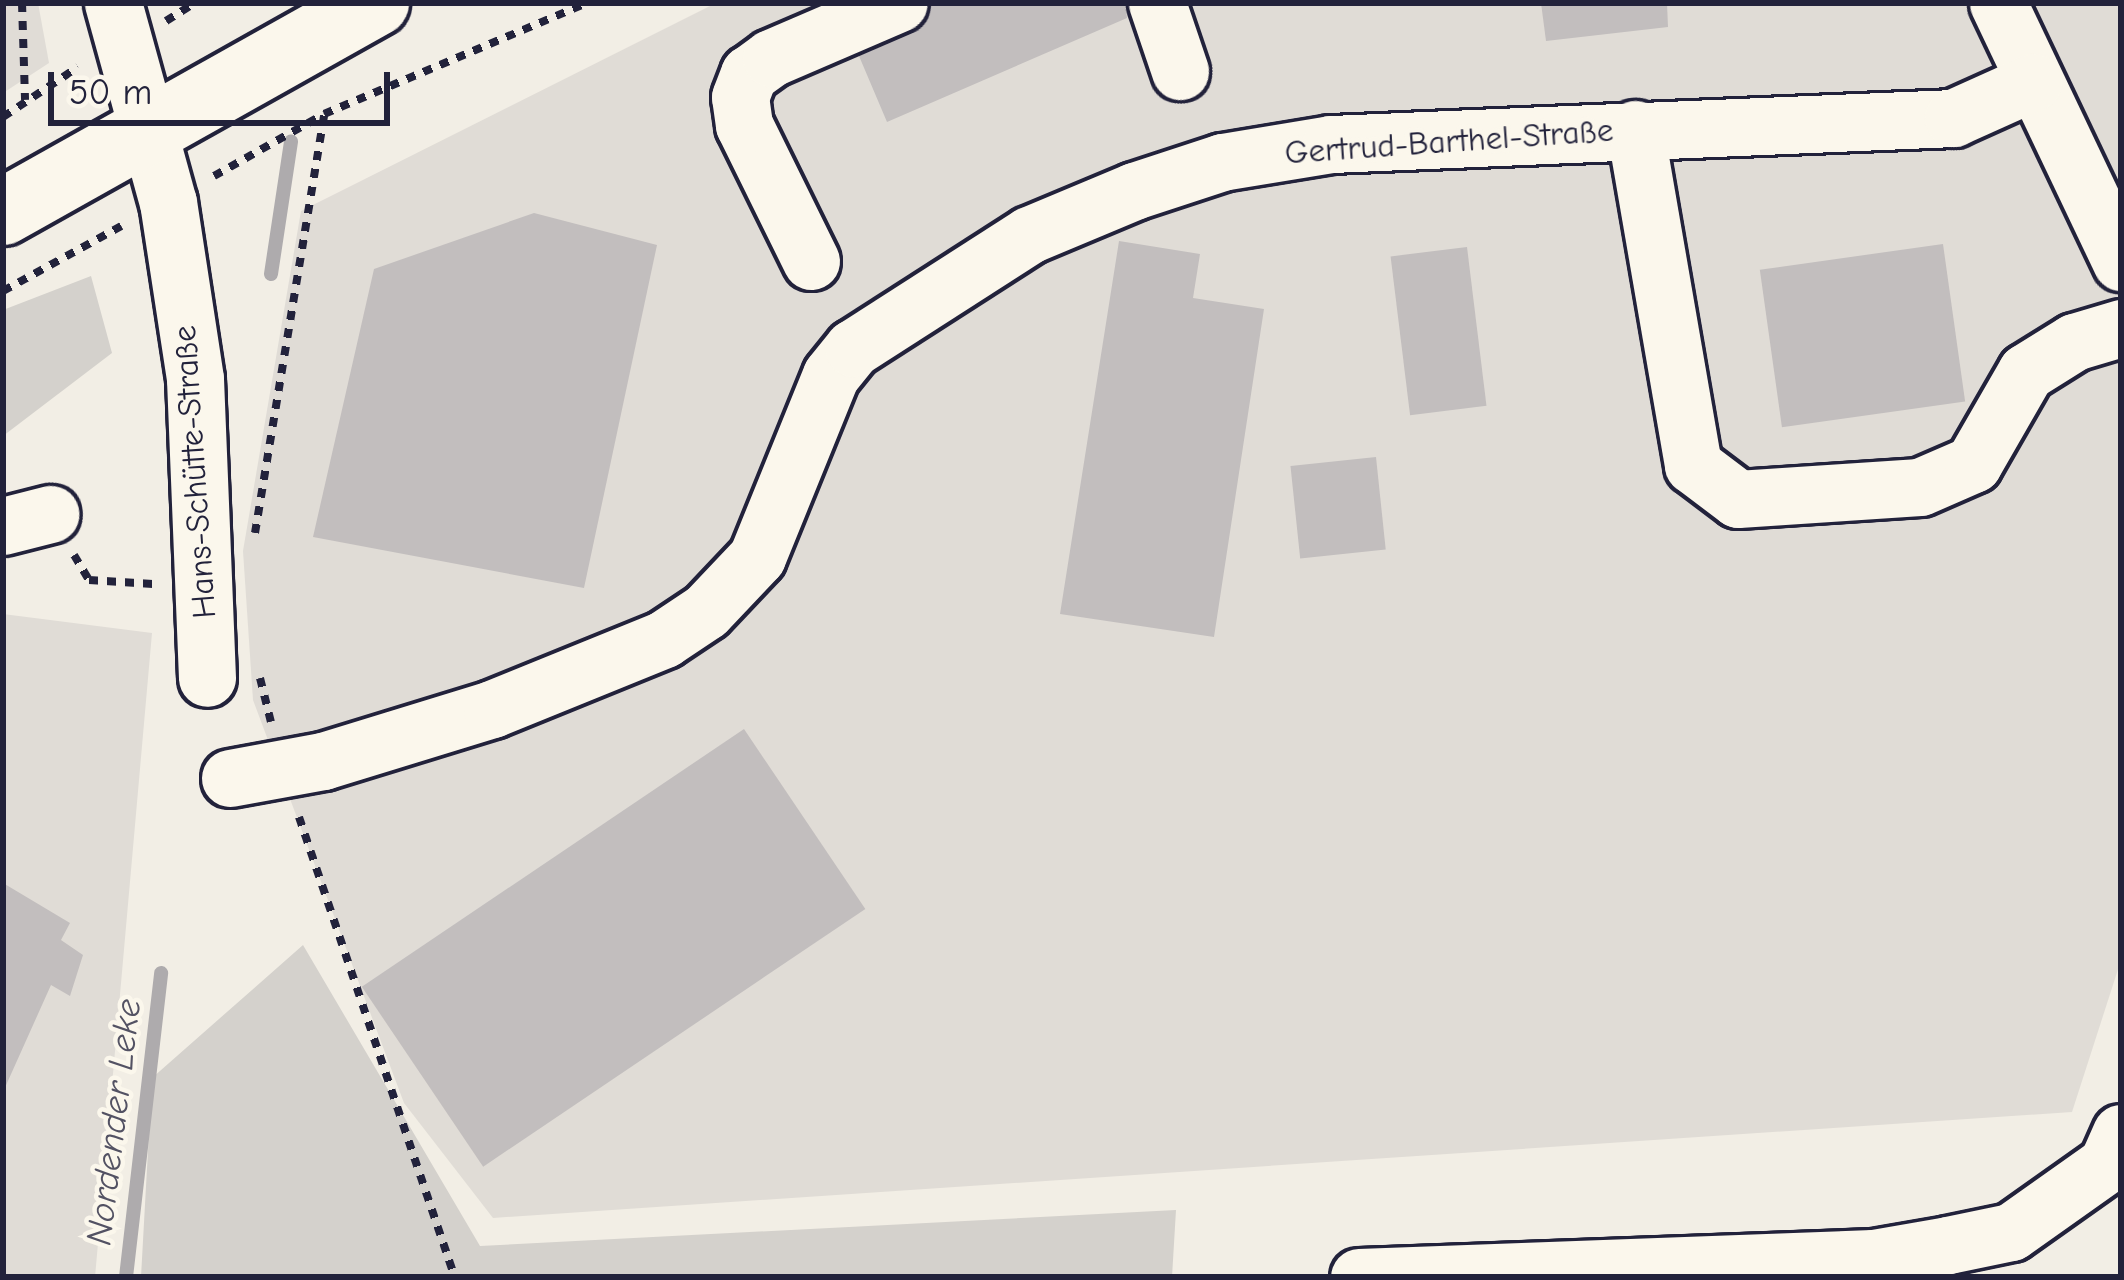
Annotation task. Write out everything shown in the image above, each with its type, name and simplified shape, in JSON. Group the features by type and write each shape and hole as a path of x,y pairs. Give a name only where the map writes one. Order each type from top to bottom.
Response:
{"main road":[{"path":"3,212 150,125 376,3"}],"street":[{"path":"811,261 744,124 740,97 749,74 771,58 899,3"},
{"path":"1156,3 1180,71"},
{"path":"1998,3 2121,262"},
{"name":"Hans-Schütte-Straße","path":"119,22 168,202 228,566 231,671"},
{"name":"Gertrud-Barthel-Straße","path":"257,774 492,710 664,639 706,611 757,556 831,375 853,348 1029,235 1222,162 1330,144 1953,118 2033,82"},
{"path":"1635,129 1693,465 1738,499 1920,487 1973,464 2026,372 2074,342 2121,328"},
{"path":"1359,1277 1874,1258 1948,1245 2011,1232 2107,1164 2121,1133"}],"path":[{"path":"22,3 25,102"},
{"path":"3,291 324,114 587,3"},
{"path":"3,117 119,22"},
{"path":"26,520 89,580 228,566 279,355 324,114"},
{"path":"231,671 257,774 378,1067 455,1277"}],"shaded area":[{"path":"3,3 38,3 49,63 3,93"},
{"path":"716,3 2121,3 2121,960 2072,1112 493,1218 404,1103 253,700 243,551 301,211"},
{"path":"91,276 112,353 3,436 3,310"},
{"path":"3,614 152,633 95,1277 3,1277"},
{"path":"303,945 480,1246 1176,1210 1172,1277 141,1277 152,1078"}],"building":[{"path":"931,3 1125,3 1127,18 887,122 859,56 913,33"},
{"path":"1541,3 1667,3 1668,27 1546,41"},
{"path":"534,213 657,245 584,588 313,537 374,269"},
{"path":"1119,241 1200,254 1193,298 1264,309 1214,637 1060,614"},
{"path":"1943,244 1965,401 1782,427 1760,270"},
{"path":"1467,247 1486,406 1410,415 1391,256"},
{"path":"1376,457 1386,549 1300,558 1290,466"},
{"path":"744,729 865,909 483,1167 362,987"},
{"path":"3,883 70,923 61,940 83,955 70,996 51,985 3,1092"}],"waterway":[{"name":"Nordender Leke","path":"271,274 291,142"},
{"name":"Nordender Leke","path":"126,1277 161,973"}]}
